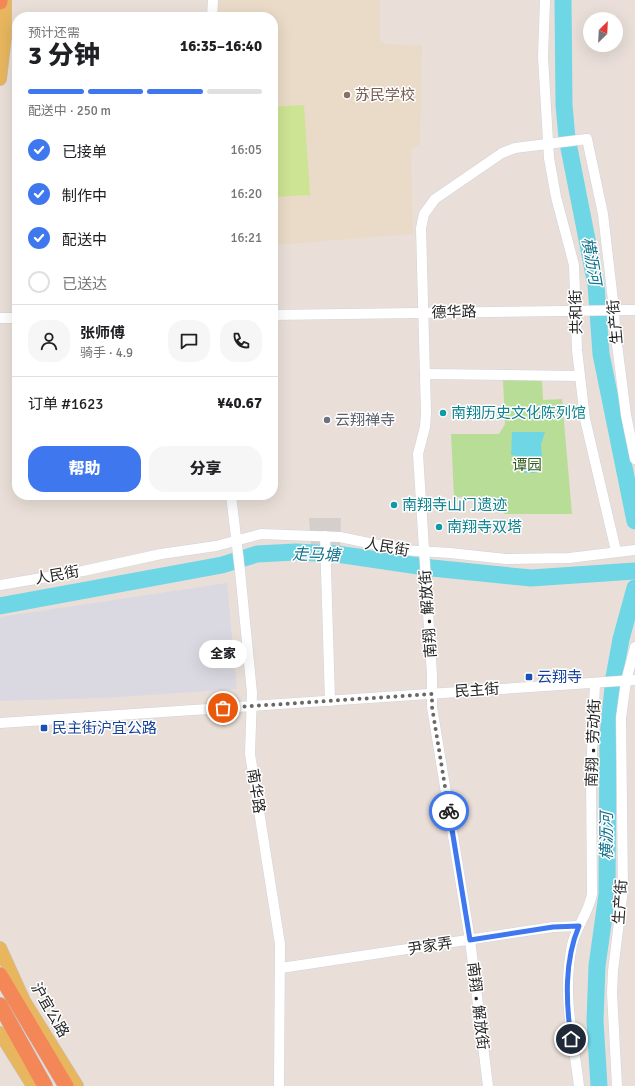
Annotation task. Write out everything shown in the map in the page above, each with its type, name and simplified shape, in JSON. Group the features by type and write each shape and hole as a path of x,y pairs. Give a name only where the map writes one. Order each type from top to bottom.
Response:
{"highway":[{"path":"0,975 66,1086"},
{"path":"0,1005 46,1086"}],"main road":[{"path":"0,78 5,37 6,0"},
{"name":"沪宜公路","path":"0,948 24,1001 77,1086"},
{"path":"0,1033 26,1080 33,1086"}],"street":[{"path":"212,0 212,12"},
{"name":"共和街","path":"545,0 543,57 554,190 574,265 579,376 590,446 607,506 616,552"},
{"name":"南翔 • 解放街","path":"488,1086 470,940 432,707 432,675 418,454 426,421 421,228 424,214 430,204 502,153 515,148 583,139"},
{"name":"生产街","path":"583,139 603,214 614,309 614,330 625,407 635,459"},
{"name":"德华路","path":"278,315 614,309 635,310"},
{"path":"0,318 12,318"},
{"path":"425,374 579,376"},
{"name":"南华路","path":"232,500 253,706 250,754 279,931 281,968 279,1086"},
{"name":"人民街","path":"0,585 236,545 261,534 325,541 340,537 395,549 424,562 570,558 632,550"},
{"path":"325,541 330,701"},
{"name":"生产街","path":"617,1086 612,993 623,889 621,718 631,680 635,647"},
{"name":"民主街","path":"0,723 631,680"},
{"name":"南翔 • 劳动街","path":"579,1086 571,1039 568,1001 571,954 579,926 592,894 592,777 595,683"},
{"name":"尹家弄","path":"281,968 553,927 579,926"}],"shaded area":[{"name":"苏民学校","path":"218,0 380,0 380,40 386,44 422,46 420,144 411,149 413,234 278,245 278,12 218,12"},
{"path":"309,518 341,518 340,546 311,545"},
{"path":"227,583 237,689 106,698 0,701 0,617"}],"green space":[{"path":"304,105 310,195 278,197 278,107"},
{"name":"谭园","path":"503,379 542,380 543,400 562,399 572,514 504,514 502,498 454,497 451,434 499,434 505,424"}],"water":[{"path":"512,432 545,432 541,444 542,457 536,460 538,467 535,473 524,473 523,465 518,456 511,455"}],"waterway":[{"name":"横沥河","path":"563,0 564,105 567,138 596,285 601,354 635,521"},
{"name":"走马塘","path":"0,606 222,565 257,554 295,552 337,554 432,568 531,578 635,571"},
{"name":"横沥河","path":"599,1086 595,1021 597,966 607,894 608,736 614,677 621,639 635,588"}],"way so far":[{"path":"223,708 432,694 432,707 449,811"}],"place":[{"name":"苏民学校","path":"347,95"},
{"name":"南翔历史文化陈列馆","path":"443,413"},
{"name":"云翔禅寺","path":"327,420"},
{"name":"南翔寺山门遗迹","path":"394,505"},
{"name":"南翔寺双塔","path":"439,527"},
{"name":"云翔寺","path":"529,677"},
{"name":"全家","path":"223,708"},
{"name":"民主街沪宜公路","path":"44,728"}],"route":[{"path":"449,811 470,940 553,927 579,926 573,943 569,969 568,1020 571,1039"}]}
